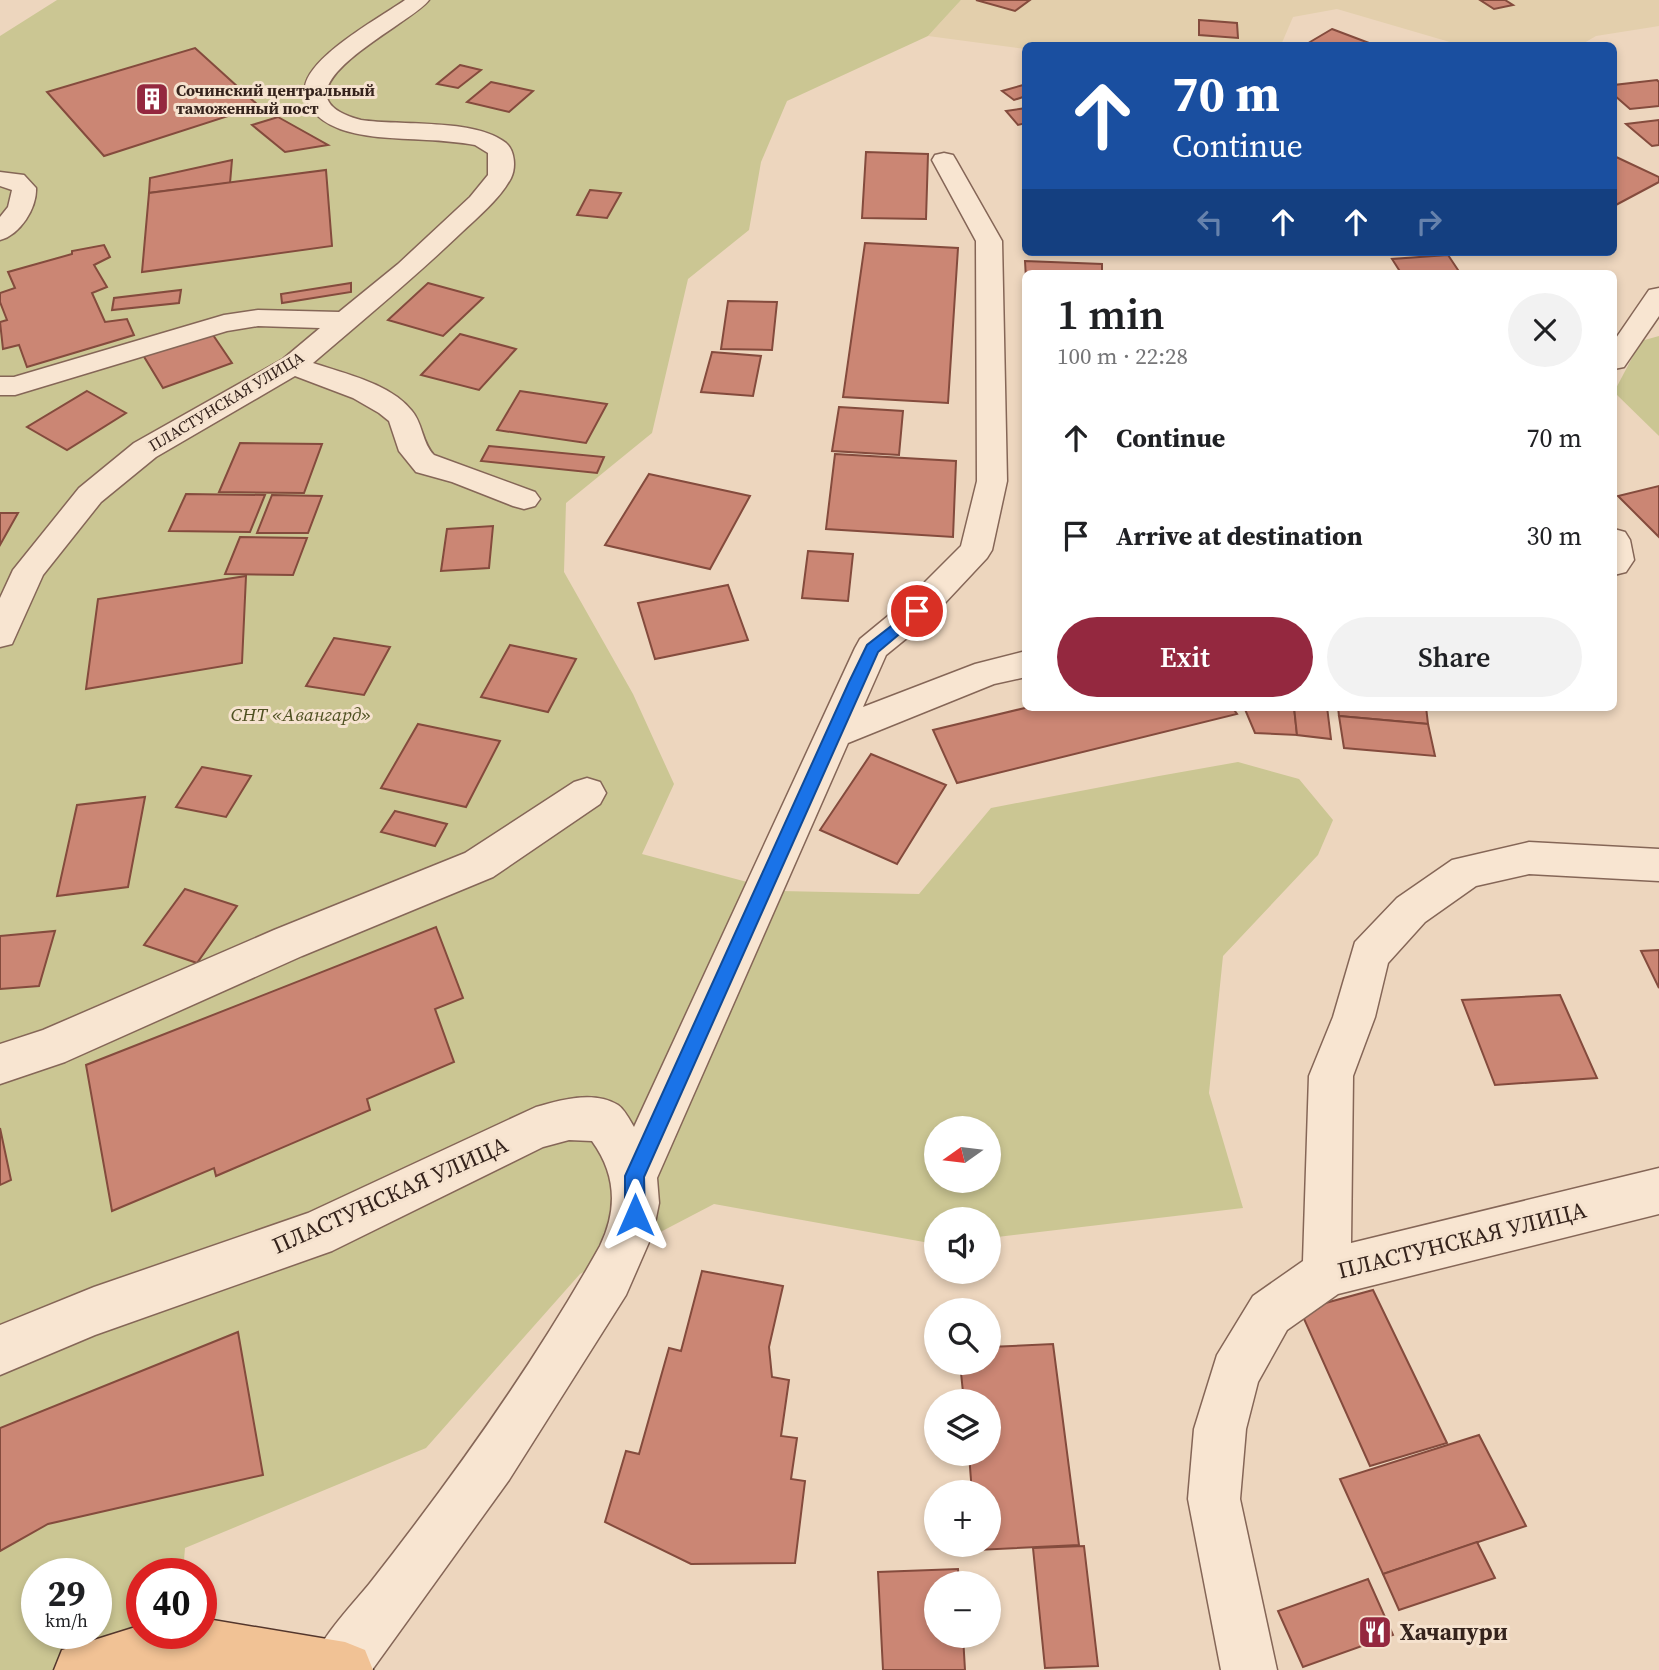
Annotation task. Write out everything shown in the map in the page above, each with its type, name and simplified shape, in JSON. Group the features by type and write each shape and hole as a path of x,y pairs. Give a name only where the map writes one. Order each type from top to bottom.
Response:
{"main road":[{"name":"ПЛАСТУНСКАЯ УЛИЦА","path":"82,1670 179,1642 342,1669"}],"street":[{"name":"ПЛАСТУНСКАЯ УЛИЦА","path":"0,635 29,570 90,495 145,450 292,365 348,321 479,202 500,176 502,157 499,149 482,139 361,126 330,117 321,106 316,91 318,81 327,70 343,55 419,0"},
{"name":"ПЛАСТУНСКАЯ УЛИЦА","path":"635,1176 872,648 917,611 976,550 992,481 989,241 944,160"},
{"path":"0,178 15,180 24,188 25,197 17,214 0,232"},
{"path":"1617,356 1659,296"},
{"path":"0,386 15,386 224,323 258,318 348,321"},
{"path":"292,365 390,407 402,417 408,440 421,461 433,468 453,472 524,499"},
{"path":"833,734 987,673 1022,665"},
{"path":"0,1064 50,1048 288,943 479,865 587,793"},
{"path":"1327,1273 1331,1076 1354,1017 1370,955 1412,909 1466,872 1529,858 1659,865"},
{"name":"ПЛАСТУНСКАЯ УЛИЦА","path":"0,1350 94,1311 315,1234 547,1125 569,1119 603,1120 623,1146 635,1176 635,1215 619,1260 555,1364 410,1579 342,1669"},
{"name":"ПЛАСТУНСКАЯ УЛИЦА","path":"1249,1670 1214,1499 1220,1429 1235,1373 1270,1313 1327,1273 1659,1191"}],"shaded area":[{"path":"961,0 1659,0 1659,26 1596,36 1586,42 1450,42 1337,9 1293,17 1282,42 1022,42 1022,49 928,36"}],"green space":[{"name":"СНТ «Авангард»","path":"57,0 961,0 928,36 787,101 761,162 749,230 688,279 652,433 566,503 564,572 633,694 674,784 642,854 781,891 919,894 991,808 1238,762 1299,779 1333,820 1318,855 1223,956 1209,1093 1243,1208 1001,1237 1001,1207 924,1207 924,1242 714,1204 580,1274 426,1448 185,1548 184,1558 126,1558 126,1649 177,1649 175,1670 0,1670 0,36"},
{"path":"1659,336 1659,436 1617,395 1617,386 1641,341"}],"building":[{"path":"976,0 1030,0 1015,11"},
{"path":"1480,0 1505,0 1513,5 1494,9"},
{"path":"1199,20 1237,23 1238,38 1199,35"},
{"path":"1332,29 1366,42 1310,42"},
{"name":"Сочинский центральный таможенный пост","path":"195,48 259,106 104,156 47,92"},
{"path":"460,65 481,70 458,88 437,84"},
{"path":"1657,80 1659,106 1630,109 1617,98 1617,85"},
{"path":"491,82 533,91 509,112 467,102"},
{"path":"1022,85 1022,97 1014,100 1002,91"},
{"path":"1022,109 1022,124 1018,125 1006,111"},
{"path":"278,117 328,145 285,152 252,125"},
{"path":"1659,120 1659,145 1652,146 1626,124"},
{"path":"866,152 928,154 926,219 862,218"},
{"path":"1617,157 1659,177 1659,182 1617,204"},
{"path":"232,160 230,183 149,193 150,178"},
{"path":"326,170 332,246 142,272 149,193"},
{"path":"590,190 621,193 607,218 577,215"},
{"path":"865,243 958,248 948,403 843,397"},
{"path":"104,245 110,257 94,265 107,287 92,293 105,322 127,319 134,335 27,367 19,345 3,349 0,322 7,320 0,302 0,293 15,288 8,272 72,254 72,251"},
{"path":"1449,256 1458,270 1399,270 1392,259"},
{"path":"1025,261 1102,264 1102,270 1026,270"},
{"path":"351,283 351,292 282,303 281,294"},
{"path":"428,283 483,298 443,336 388,320"},
{"path":"181,290 179,303 112,310 114,298"},
{"path":"728,301 777,302 772,350 721,349"},
{"path":"211,332 232,363 163,388 143,355"},
{"path":"460,334 516,349 479,390 421,375"},
{"path":"712,352 761,356 753,396 701,392"},
{"path":"87,391 126,413 67,450 27,427"},
{"path":"520,391 607,404 586,443 497,430"},
{"path":"839,407 903,411 899,455 832,451"},
{"path":"240,443 322,444 304,493 219,492"},
{"path":"489,446 604,457 597,473 481,461"},
{"path":"835,454 956,461 953,537 826,529"},
{"path":"649,474 750,496 710,569 605,545"},
{"path":"1659,486 1659,537 1618,496"},
{"path":"186,494 265,495 250,532 169,531"},
{"path":"272,495 322,496 308,533 257,533"},
{"path":"0,513 18,513 0,545"},
{"path":"493,526 489,568 441,571 447,529"},
{"path":"240,537 307,538 293,575 225,574"},
{"path":"808,551 853,554 848,601 802,598"},
{"path":"246,576 242,663 86,689 98,599"},
{"path":"728,585 748,640 655,659 638,603"},
{"path":"334,638 390,647 364,695 306,686"},
{"path":"510,645 576,659 548,712 481,697"},
{"path":"1022,709 1022,711 1235,711 1237,714 957,783 933,730"},
{"path":"1246,711 1294,711 1297,735 1255,733"},
{"path":"1294,711 1328,711 1331,739 1297,735"},
{"path":"1338,711 1426,711 1428,724 1339,716"},
{"path":"1339,716 1428,724 1435,756 1344,748"},
{"path":"418,724 500,741 466,807 381,788"},
{"path":"871,754 946,785 897,864 820,830"},
{"path":"202,767 251,776 226,817 176,807"},
{"path":"145,797 128,887 57,896 77,805"},
{"path":"395,811 447,824 435,846 381,832"},
{"path":"185,889 237,906 197,963 144,945"},
{"path":"436,927 463,998 435,1009 454,1062 367,1099 370,1110 216,1176 214,1168 112,1211 86,1065"},
{"path":"55,931 39,986 0,989 0,936"},
{"path":"1659,950 1659,988 1641,951"},
{"path":"1560,995 1597,1078 1495,1085 1462,1000"},
{"path":"0,1128 11,1180 0,1185"},
{"path":"702,1271 783,1286 769,1347 772,1377 789,1380 781,1436 797,1438 791,1479 805,1481 795,1563 691,1564 605,1522 626,1451 639,1454 669,1348 681,1351"},
{"path":"1373,1290 1447,1443 1370,1466 1300,1310"},
{"path":"238,1332 263,1475 48,1524 0,1551 0,1428"},
{"path":"1053,1344 1079,1545 1001,1549 1001,1480 971,1480 970,1466 1001,1466 1001,1389 963,1389 961,1375 1001,1375 1001,1346"},
{"path":"1479,1435 1526,1526 1383,1574 1340,1479"},
{"path":"1477,1542 1495,1578 1399,1610 1383,1574"},
{"path":"1084,1546 1098,1666 1045,1668 1033,1548"},
{"path":"958,1569 924,1571 924,1648 964,1648 965,1670 883,1670 878,1572"},
{"path":"1368,1579 1393,1635 1303,1667 1278,1611"}],"place":[{"name":"Сочинский центральный таможенный пост","path":"152,99"},
{"name":"Хачапури","path":"1375,1632"}],"route":[{"path":"635,1215 635,1176 856,682 872,648 917,611"}]}
